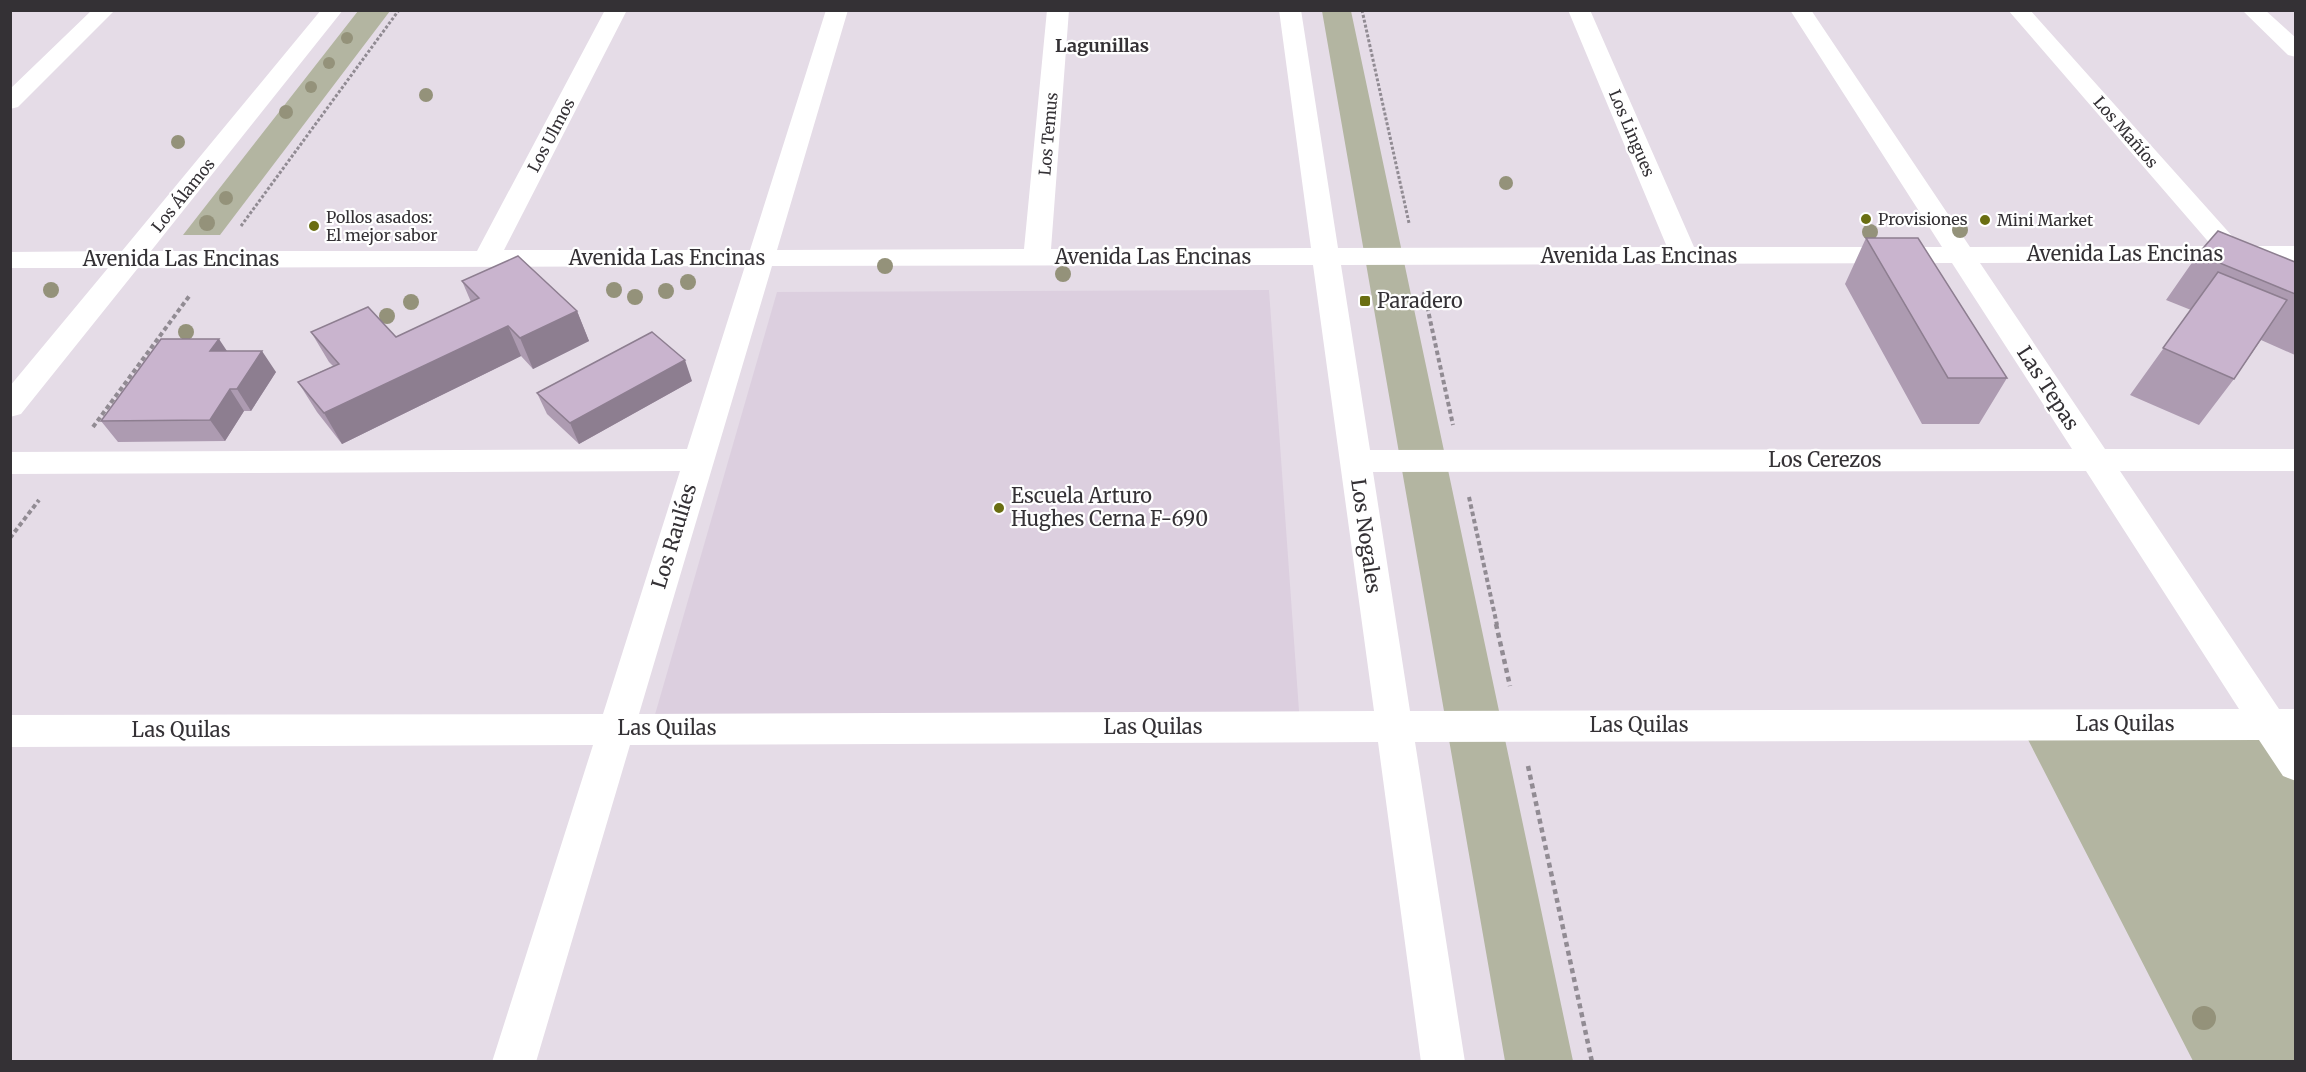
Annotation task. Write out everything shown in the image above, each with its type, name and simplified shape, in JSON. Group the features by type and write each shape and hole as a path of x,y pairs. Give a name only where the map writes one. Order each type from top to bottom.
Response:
{"street":[{"path":"10,102 105,10"},
{"name":"Los Álamos","path":"10,407 333,10"},
{"name":"Los Ulmos","path":"486,259 616,10"},
{"name":"Los Raulíes","path":"514,1062 837,10"},
{"name":"Los Temus","path":"1037,258 1058,10"},
{"name":"Los Nogales","path":"1290,10 1443,1062"},
{"name":"Los Lingues","path":"1579,10 1684,256"},
{"name":"Las Tepas","path":"1800,10 2095,460 2282,724 2295,765"},
{"name":"Los Mañíos","path":"2018,10 2233,254"},
{"path":"2252,10 2295,50"},
{"name":"Avenida Las Encinas","path":"10,260 2295,254"},
{"path":"10,462 698,460"},
{"name":"Los Cerezos","path":"1355,461 2295,460"},
{"name":"Las Quilas","path":"10,731 2282,724"}],"path":[{"path":"1362,10 1593,1062"}],"shaded area":[{"name":"Escuela Arturo Hughes Cerna F-690","path":"1269,290 1300,725 652,725 777,292"}],"green space":[{"path":"358,11 390,11 220,235 183,235"},
{"path":"1322,11 1351,11 1573,1061 1505,1061"},
{"path":"2295,726 2295,1061 2193,1061 2022,728"}],"building":[{"path":"2218,231 2295,262 2295,294 2198,254"},
{"path":"1866,238 1918,238 2007,378 1948,378"},
{"path":"518,256 577,311 520,338 508,326 324,413 298,382 339,364 311,332 368,307 396,337 479,298 462,281"},
{"path":"2218,272 2287,300 2234,379 2163,348"},
{"path":"652,332 685,360 570,423 537,393"},
{"path":"161,339 219,339 210,351 262,351 237,389 230,389 210,420 101,421"}],"place":[{"name":"Provisiones","path":"1866,219"},
{"name":"Mini Market","path":"1985,220"},
{"name":"Pollos asados: El mejor sabor","path":"314,226"},
{"name":"Paradero","path":"1365,301"},
{"name":"Escuela Arturo Hughes Cerna F-690","path":"999,508"}],"district":[{"name":"Lagunillas","path":"1102,46"}]}
